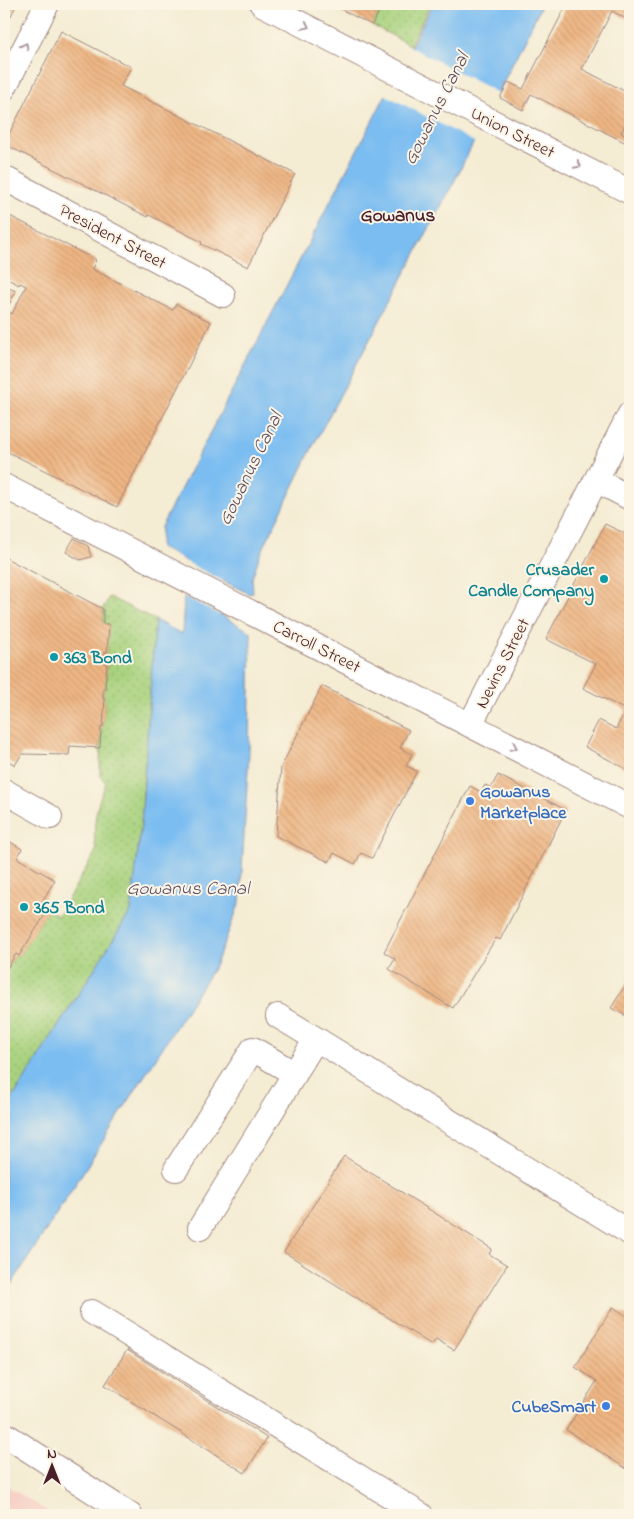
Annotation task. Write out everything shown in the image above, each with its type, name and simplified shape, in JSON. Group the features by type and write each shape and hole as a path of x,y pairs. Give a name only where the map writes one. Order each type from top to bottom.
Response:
{"street":[{"path":"4,88 47,4"},
{"name":"Union Street","path":"262,4 630,192"},
{"name":"President Street","path":"4,178 223,295"},
{"name":"Nevins Street","path":"470,725 630,414"},
{"path":"596,480 630,498"},
{"name":"Carroll Street","path":"4,486 630,807"},
{"path":"4,791 50,817"},
{"path":"278,1016 630,1233"},
{"path":"200,1228 316,1039"},
{"path":"176,1169 253,1049 295,1074"},
{"path":"92,1312 421,1515"},
{"path":"4,1434 130,1515"}],"shaded area":[{"path":"4,1484 53,1515 4,1515"}],"green space":[{"path":"383,4 431,4 410,45 372,25"},
{"path":"109,597 155,620 141,825 131,911 7,1107 4,1105 4,980 7,975 4,973 16,954 19,955 48,910 58,916 96,851 94,833 96,816 106,783 100,775 101,727 103,726 105,700 103,699 103,689 105,689 107,662 105,662 105,652 107,652 109,624 103,624 103,609"}],"water":[{"name":"Gowanus Canal","path":"433,4 542,4 456,178 315,442 259,557 252,578 253,592 250,594 223,581 221,615 251,632 249,752 240,902 216,964 4,1296 4,1108 7,1107 131,911 141,825 155,620 182,634 186,561 160,548 161,527"}],"pier":[{"path":"409,46 500,94 476,143 384,94"},
{"path":"158,547 223,581 220,615 182,595 184,563 159,550"}],"building":[{"path":"4,4 17,4 4,29"},
{"path":"330,4 383,4 372,25"},
{"path":"567,4 630,4 630,21 612,11 582,69 630,94 630,115 621,133 628,137 630,133 630,145 531,94 523,110 500,98 508,82 523,89"},
{"path":"61,31 131,67 121,86 295,174 248,267 149,215 148,217 4,144"},
{"path":"4,213 96,260 92,269 173,310 176,304 211,322 117,507 4,450 4,286 16,291 6,310 12,314 26,286 20,283 19,285 4,277"},
{"name":"Crusader Candle Company","path":"605,524 630,536 630,702 628,707 630,708 630,771 585,747 599,720 616,729 626,710 583,688 596,664 546,639"},
{"path":"74,538 88,546 91,557 80,560 66,552"},
{"name":"363 Bond","path":"4,557 103,609 103,624 109,624 107,652 105,652 105,662 107,662 105,689 103,689 103,699 105,699 100,748 70,746 69,755 22,754 15,765 4,758"},
{"path":"322,686 409,730 400,748 412,754 406,766 417,771 372,858 361,853 355,864 334,853 329,862 276,836 281,767"},
{"path":"498,775 566,810 500,940 496,938 453,1008 389,969 395,959 384,952 470,786 481,792 485,785 491,788"},
{"name":"365 Bond","path":"4,838 22,849 17,858 55,880 40,905 48,910 19,956 16,954 4,973"},
{"path":"630,978 630,1018 611,1008"},
{"path":"344,1156 492,1249 489,1254 507,1265 454,1350 436,1339 432,1345 284,1252"},
{"name":"CubeSmart","path":"613,1307 630,1318 630,1471 566,1430 597,1381 575,1367"},
{"path":"127,1350 267,1438 245,1473 105,1385"}],"place":[{"name":"Crusader Candle Company","path":"604,579"},
{"name":"363 Bond","path":"54,657"},
{"name":"Gowanus Marketplace","path":"470,801"},
{"name":"365 Bond","path":"24,907"},
{"name":"CubeSmart","path":"606,1406"}],"district":[{"name":"Gowanus","path":"398,214"}]}
